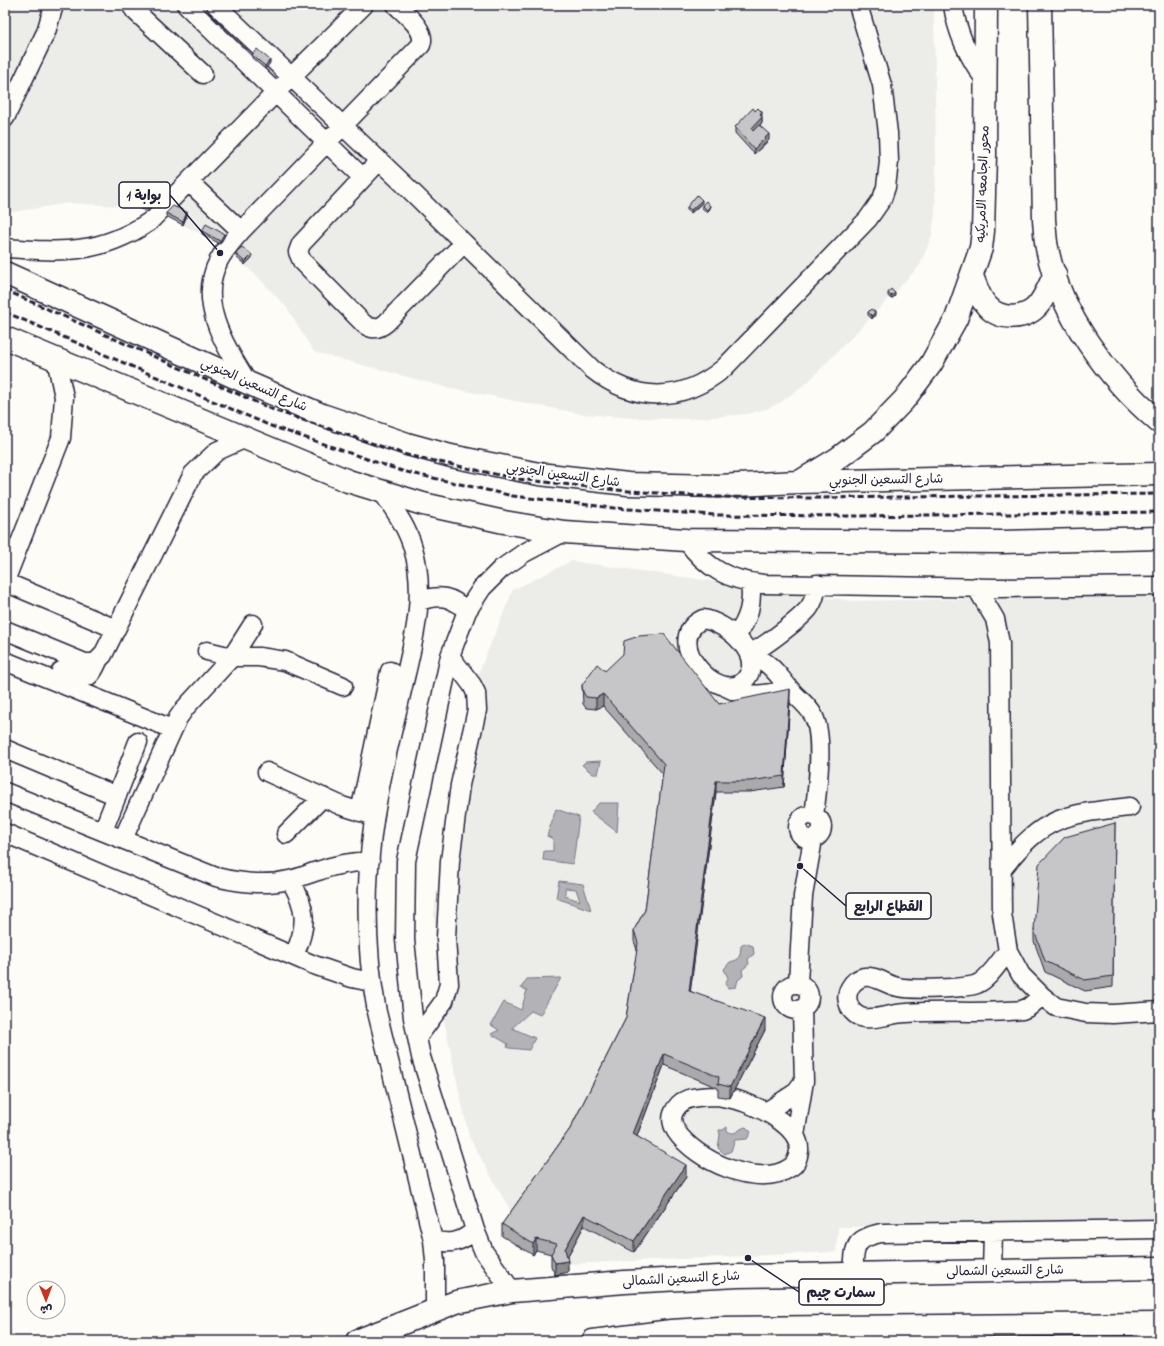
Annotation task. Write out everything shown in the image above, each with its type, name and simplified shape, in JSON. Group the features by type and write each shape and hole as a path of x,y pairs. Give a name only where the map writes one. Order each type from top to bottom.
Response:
{"main road":[{"name":"محور الجامعه الامريكيه","path":"798,482 837,459 873,432 904,400 938,353 956,319 981,248 984,210 986,5"},
{"path":"1040,5 1044,220 1047,248 1055,274 1070,310 1083,334 1101,361 1120,385 1159,422"},
{"name":"شارع التسعين الجنوبي","path":"5,273 248,384 322,415 422,448 494,466 539,474 628,484 718,486 798,482 1159,474"},
{"path":"972,276 980,295 988,307 1000,315 1014,317 1027,313 1039,305 1055,274"},
{"path":"5,338 348,481 383,493 463,514 564,532 686,540 1001,542 1159,538"},
{"name":"شارع التسعين الشمالى","path":"357,1341 456,1302 512,1291 640,1281 738,1276 1159,1268"},
{"path":"719,1328 765,1341"},
{"path":"594,1341 672,1336 719,1328 1149,1329"}],"street":[{"path":"5,118 46,32 54,5"},
{"path":"131,5 135,11 202,74"},
{"path":"186,5 364,178"},
{"path":"5,248 74,250 106,244 135,231 149,222 364,5"},
{"path":"248,384 213,317 211,288 218,261 241,231 421,45 423,39 422,33 396,5"},
{"path":"213,32 224,8 252,38 592,369 614,384 632,391 652,395 678,393 702,383 724,368 868,219 882,199 889,175 887,117 878,70 858,5"},
{"path":"953,5 959,33 966,51 986,82"},
{"path":"237,55 252,38"},
{"path":"379,161 301,244 298,252 302,260 364,324 373,328 378,328 386,323 463,244"},
{"path":"188,182 241,231"},
{"path":"56,359 64,397 61,438 5,582 116,629"},
{"path":"5,648 82,679 91,675 98,661 104,655 193,474 217,451 246,438"},
{"path":"368,814 417,622 420,601 418,572 414,548 404,523 383,493"},
{"path":"512,1291 484,1252 474,1230 421,1057 408,979 405,940 406,861 450,656 466,611 482,588 501,569 524,553 564,532"},
{"path":"686,540 697,555 709,566 737,580 750,582 976,588 1159,586"},
{"path":"736,636 750,610 750,582"},
{"path":"749,655 765,645 808,609 815,598 817,584"},
{"path":"976,588 995,619 1000,643 1003,868 1002,914 1008,951 1021,975 1042,996 1056,1007 1086,1013 1113,1014 1159,1011"},
{"path":"420,601 432,597 445,597 457,602 466,611"},
{"path":"726,687 735,686 743,682 749,676 751,667 749,655 736,636 722,625 713,620 703,619 694,624 688,632 686,641 700,670 716,683 726,687 748,695 790,690"},
{"path":"123,839 172,729 185,708 232,657 253,624"},
{"path":"5,630 85,663 98,661"},
{"path":"207,651 232,657 266,658 285,661 343,686"},
{"path":"749,655 764,661 773,668 790,690 808,708 818,727 819,737 818,789 814,816 819,819 822,824 822,831 813,839 803,896 798,983 790,984 783,990 782,999 786,1007 793,1011 802,1010 804,1082 795,1135"},
{"path":"417,1038 444,1001 449,984 446,938 450,861 460,785 478,701 472,685 450,656"},
{"path":"5,661 172,729"},
{"path":"390,671 368,814 370,861 368,941 371,982 388,1063 433,1240 435,1261 435,1310"},
{"path":"103,831 138,742"},
{"path":"5,749 117,796"},
{"path":"267,772 323,798 368,814"},
{"path":"5,792 216,877 231,881 261,884 290,880 336,865 370,861"},
{"path":"286,834 323,798"},
{"path":"1003,868 1030,837 1046,825 1064,817 1083,812 1130,807"},
{"path":"5,833 333,972 371,982"},
{"path":"290,880 298,894 304,916 301,940 294,955"},
{"path":"1008,951 982,982 969,986 912,989 899,987 874,977 864,977 856,981 849,988 847,997 849,1006 859,1016 872,1018 898,1013 1022,1010 1030,1007 1042,996"},
{"path":"766,1112 795,1093 804,1082"},
{"path":"717,1096 733,1099 746,1102 766,1112 787,1126 795,1135 799,1147 798,1159 792,1167 782,1172 770,1175 731,1169 707,1159 685,1143 673,1126 672,1117 676,1106 685,1100 697,1097 717,1096"},
{"path":"853,1274 854,1253 858,1244 863,1238 881,1233 1159,1229"},
{"path":"433,1240 444,1243 456,1242 466,1238 474,1230"},
{"path":"992,1272 993,1232"}],"shaded area":[{"path":"5,5 934,5 936,160 935,213 932,235 920,265 893,294 895,296 891,299 889,298 874,314 875,315 872,319 870,318 809,381 780,403 766,409 747,414 688,419 635,418 582,414 445,387 314,352 287,308 257,276 220,244 166,216 138,208 69,203 7,213 5,212"},
{"path":"571,561 852,601 1159,595 1159,1220 838,1227 836,1252 570,1264 523,1233 469,1137 439,997 434,913 446,819 474,684 513,590"},
{"path":"601,761 598,774 593,774 582,765 585,762"},
{"path":"599,803 619,803 617,832 591,812"},
{"path":"556,809 579,817 573,864 543,860 544,851 553,851 553,839 547,836"},
{"path":"559,881 583,884 591,910 556,898","holes":["565,888 576,889 580,901 565,896"]},
{"path":"745,943 753,946 754,954 748,959 749,964 742,970 743,976 738,980 736,987 728,988 725,984 728,978 724,969 730,962 737,960 740,955 741,946"},
{"path":"561,978 540,1015 531,1011 512,1028 535,1038 529,1050 509,1048 507,1047 508,1044 491,1034 499,1030 491,1025 504,1002 521,1010 527,990 521,988 527,979"},
{"path":"727,1127 727,1131 730,1133 735,1133 746,1127 751,1132 747,1139 735,1140 731,1151 725,1154 718,1148 720,1135 719,1130 723,1130"}],"building":[{"path":"257,49 270,60 265,66 252,55"},
{"path":"753,108 755,111 758,108 762,112 760,115 762,117 751,129 753,131 759,125 769,134 754,149 735,127"},
{"path":"697,195 702,200 691,210 687,207"},
{"path":"143,199 154,203 148,209 138,205"},
{"path":"706,201 710,206 707,210 702,205"},
{"path":"173,206 187,212 183,222 166,213"},
{"path":"206,224 224,234 220,241 202,231"},
{"path":"242,247 252,255 245,262 236,254"},
{"path":"891,289 895,293 891,296 888,293"},
{"path":"871,309 875,312 872,316 868,312"},
{"path":"664,634 719,704 790,689 784,776 750,781 716,781 689,991 765,1018 730,1087 718,1084 719,1077 664,1054 633,1134 686,1165 634,1241 584,1215 565,1249 568,1261 555,1263 551,1254 557,1244 536,1239 533,1244 502,1224 570,1129 626,1018 638,943 634,930 645,910 664,764 603,694 596,698 586,697 583,692 582,685 597,664 605,671 623,654 624,641 639,636"},
{"path":"1115,823 1113,976 1085,980 1045,961 1034,930 1039,864 1065,837"}],"railway":[{"path":"5,290 276,411 407,455 518,479 616,490 713,497 815,498 1159,494"},
{"path":"5,312 271,426 402,471 513,496 614,508 714,515 852,516 1159,512"}],"place":[{"name":"بوابة 1","path":"220,253"},
{"name":"القطاع الرابع","path":"800,866"},
{"name":"سمارت چيم","path":"748,1258"}]}
